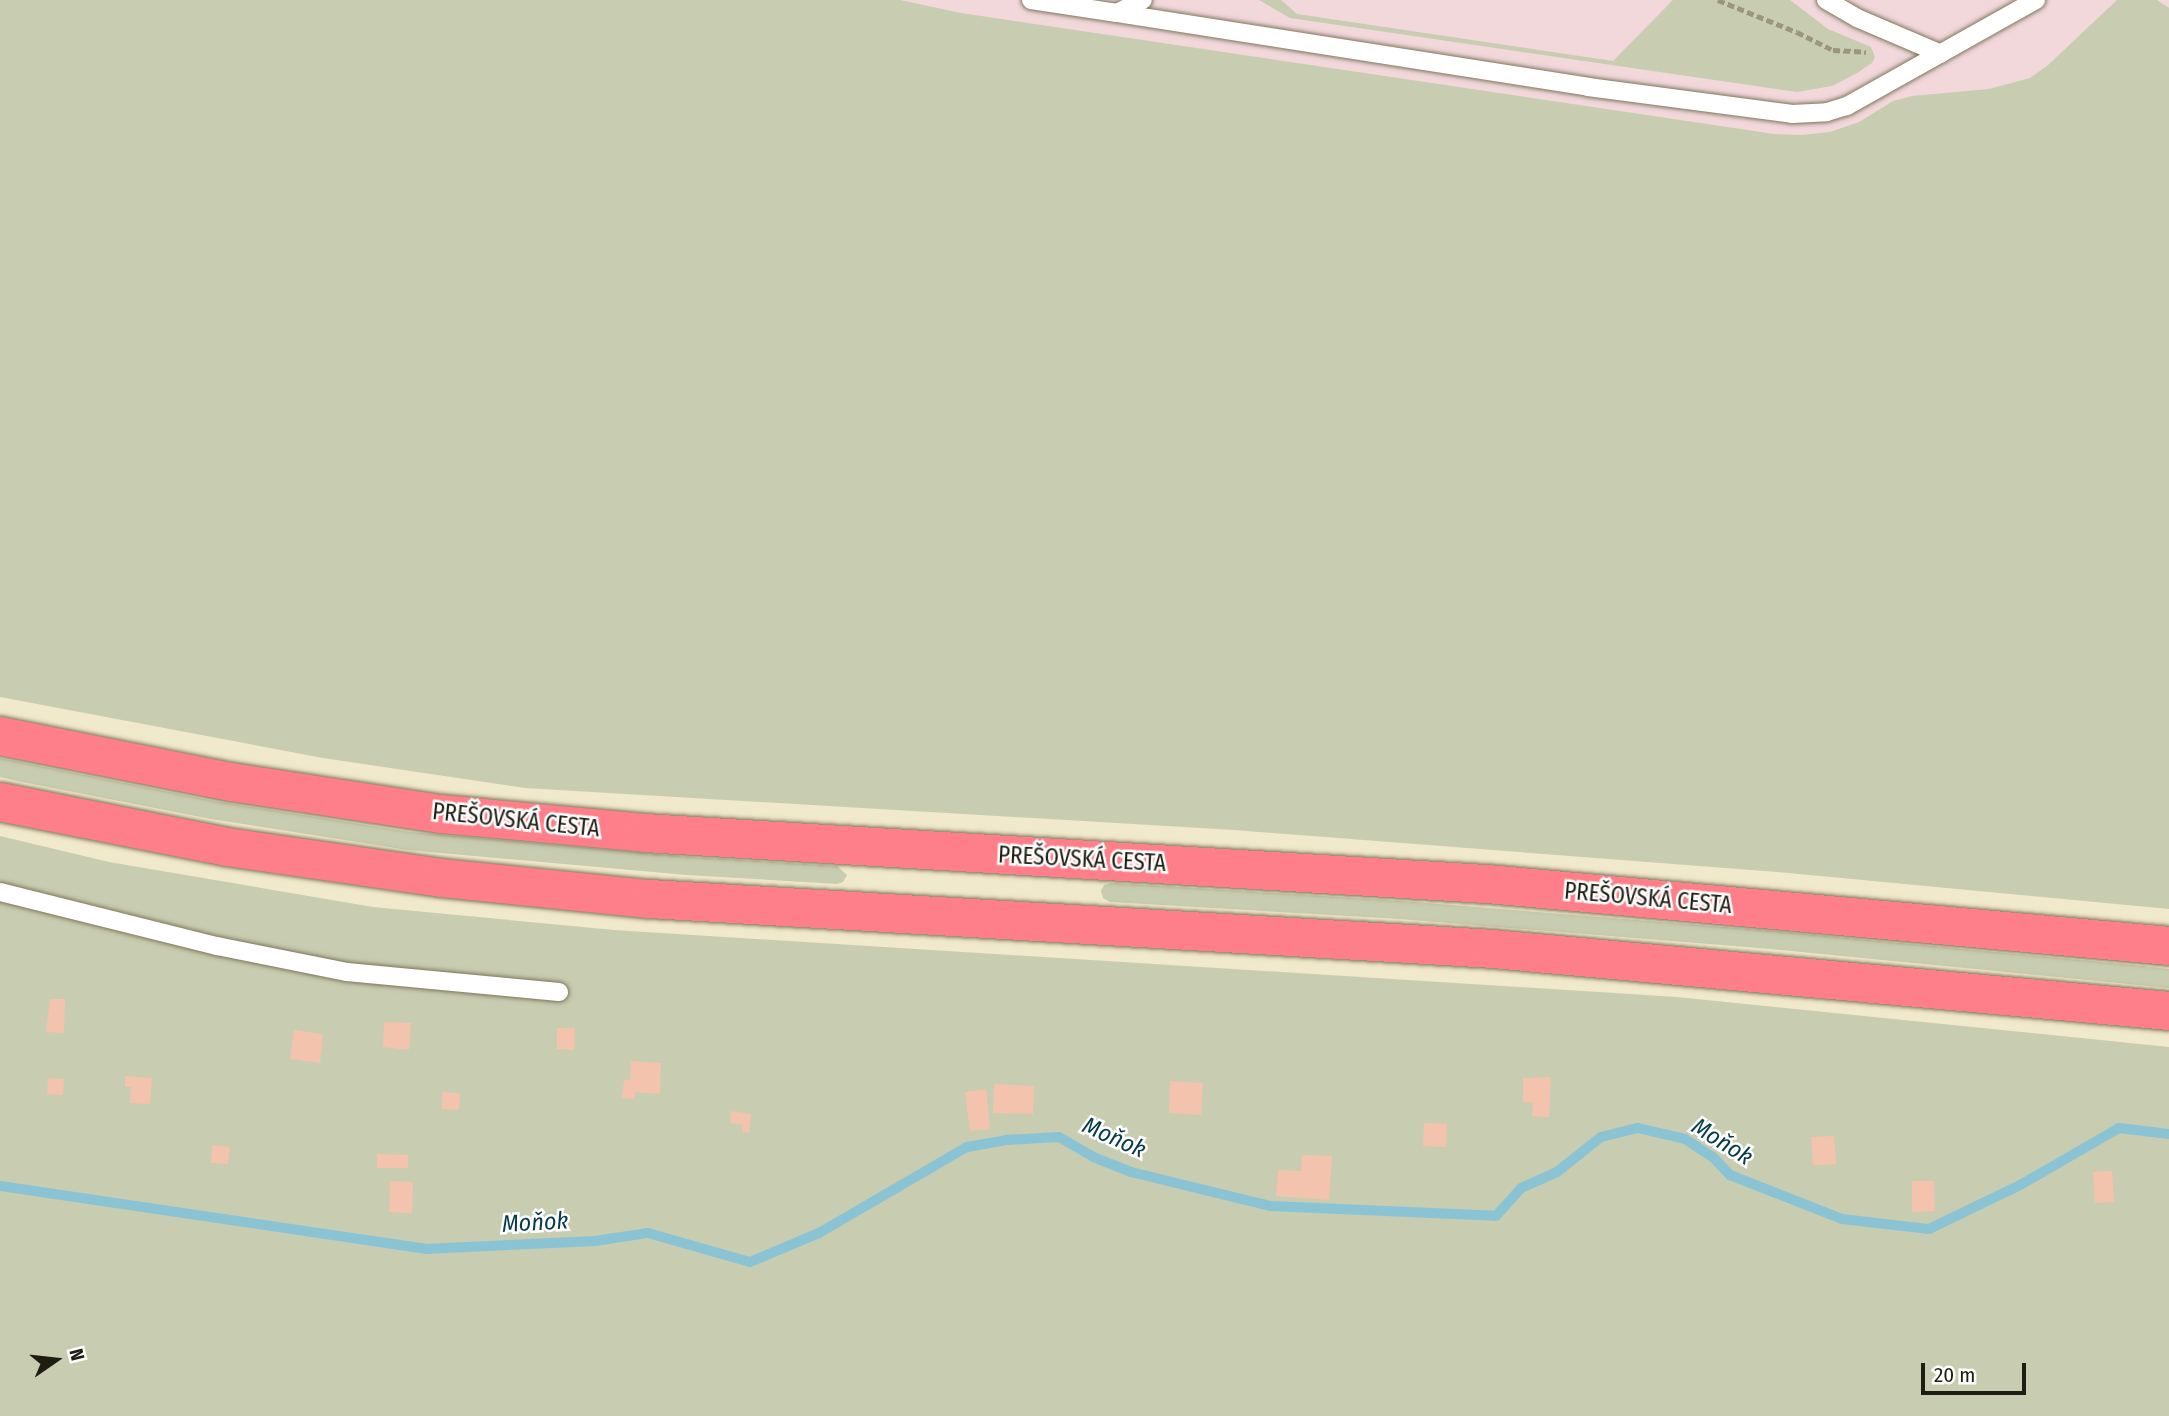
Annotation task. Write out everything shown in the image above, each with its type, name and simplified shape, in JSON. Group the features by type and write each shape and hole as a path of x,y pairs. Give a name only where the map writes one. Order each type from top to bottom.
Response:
{"highway":[{"name":"PREŠOVSKÁ CESTA","path":"0,736 231,782 482,818 645,833 1487,884 2169,946"},
{"path":"0,802 228,847 442,878 622,896 1493,949 2169,1011"}],"lane":[{"path":"1031,0 1783,114 1827,112 1847,106 2036,0"},
{"path":"1117,13 1143,0"},
{"path":"1826,0 1857,18 1941,54"},
{"path":"0,892 217,946 347,972 559,992"}],"path":[{"path":"1718,0 1797,32 1833,50 1860,54 1874,51"}],"shaded area":[{"path":"884,0 2169,0 2169,111 1823,150 983,24"}],"green space":[{"path":"0,0 900,0 961,13 1774,134 1802,135 1830,132 1859,122 1893,101 1912,96 1989,89 2030,78 2047,66 2117,0 2157,0 2169,8 2169,909 1777,872 1234,830 525,788 323,758 0,697"},
{"path":"1259,0 1281,0 1297,14 1613,61 1673,0 1790,0 1828,29 1871,47 1875,57 1872,63 1832,86 1797,92 1290,18"},
{"path":"0,758 214,801 410,832 689,857 837,866 847,875 843,882 837,884 687,875 408,850 211,819 22,782 0,777"},
{"path":"0,836 109,862 373,907 614,930 1677,997 2169,1047 2169,1416 0,1416"},
{"path":"1111,883 1401,901 1773,931 2133,965 2169,969 2169,988 1771,949 1399,919 1110,902 1103,898 1101,891 1104,885"}],"building":[{"path":"50,999 65,999 64,1033 46,1032"},
{"path":"384,1022 411,1023 409,1050 383,1047"},
{"path":"557,1028 575,1028 574,1050 557,1049"},
{"path":"294,1030 323,1034 320,1063 290,1059"},
{"path":"631,1061 661,1063 660,1094 635,1092 634,1099 622,1098 624,1080 630,1080"},
{"path":"125,1076 152,1078 150,1104 130,1103 131,1087 125,1087"},
{"path":"1551,1077 1549,1117 1532,1116 1533,1103 1523,1102 1523,1078"},
{"path":"48,1078 64,1079 63,1095 47,1094"},
{"path":"1170,1081 1203,1083 1201,1115 1169,1113"},
{"path":"994,1084 1034,1086 1033,1114 993,1113"},
{"path":"986,1089 990,1129 970,1131 965,1092"},
{"path":"442,1092 460,1093 459,1110 442,1109"},
{"path":"731,1111 751,1114 749,1133 742,1132 743,1125 730,1123"},
{"path":"1424,1123 1447,1124 1446,1147 1423,1146"},
{"path":"1834,1136 1836,1164 1813,1165 1811,1137"},
{"path":"212,1145 230,1147 228,1164 211,1163"},
{"path":"377,1154 408,1155 408,1168 377,1168"},
{"path":"1302,1155 1332,1156 1329,1200 1276,1196 1278,1170 1301,1171"},
{"path":"2112,1171 2114,1202 2095,1203 2093,1172"},
{"path":"390,1181 413,1182 412,1213 389,1212"},
{"path":"1912,1181 1934,1181 1935,1211 1912,1212"}],"waterway":[{"name":"Moňok","path":"0,1186 425,1249 595,1241 648,1233 750,1262 819,1233 967,1147 1006,1140 1059,1137 1093,1157 1131,1172 1271,1206 1496,1216 1521,1188 1557,1172 1601,1137 1638,1128 1685,1139 1713,1157 1730,1175 1842,1219 1929,1229 2022,1184 2119,1128 2169,1134"}]}
